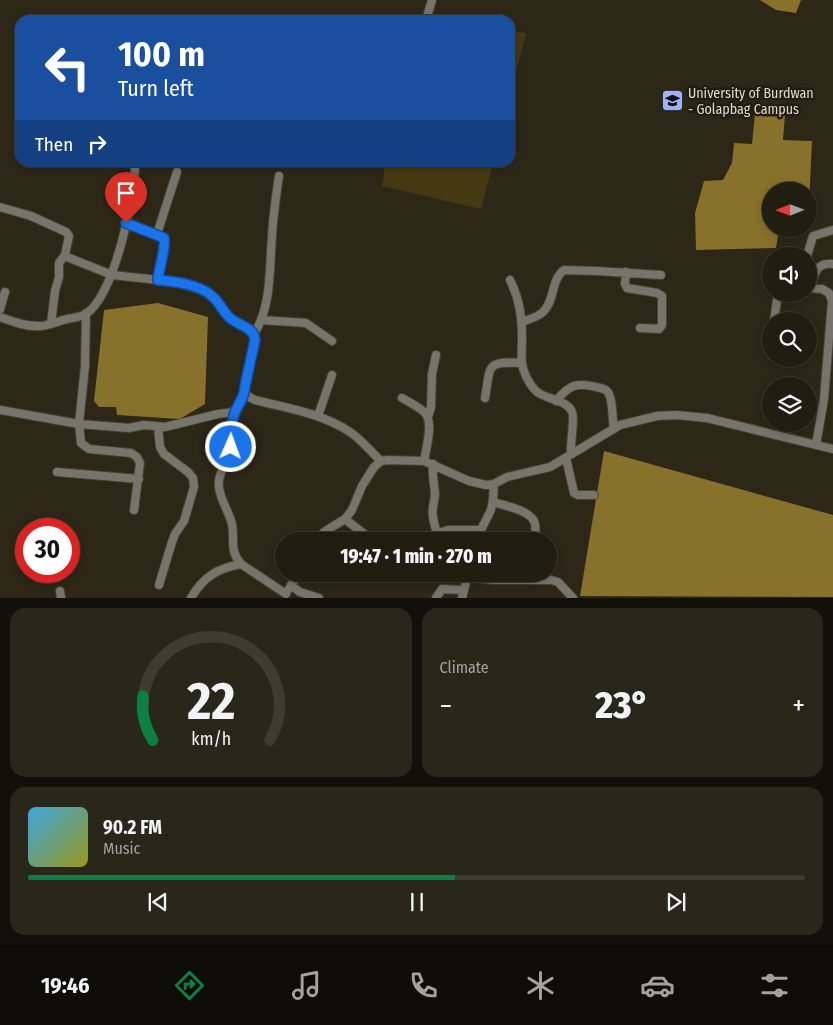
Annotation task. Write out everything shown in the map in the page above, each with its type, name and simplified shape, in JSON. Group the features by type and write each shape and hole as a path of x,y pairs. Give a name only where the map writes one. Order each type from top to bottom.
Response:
{"street":[{"path":"428,15 432,0"},
{"path":"0,317 34,326 51,324 86,313 101,296 112,275 132,197 135,167"},
{"path":"157,234 177,172"},
{"path":"254,334 262,320 268,295 273,223 279,176"},
{"path":"0,207 32,216 66,232 69,236 64,255 59,264 59,277 55,291 51,324"},
{"path":"126,223 164,238 165,243 158,280"},
{"path":"810,247 813,236 833,230"},
{"path":"64,255 112,275 177,282 209,293 230,318 251,330 254,334 255,340 245,392 232,421 231,447 221,473 219,490 230,517 232,550 241,564 285,596 293,582"},
{"path":"817,268 821,264 833,264"},
{"path":"522,322 542,314 546,310 554,291 557,277 564,270 661,274"},
{"path":"626,272 625,284 627,288 658,293 662,296 662,325 659,329 640,328"},
{"path":"510,280 516,293 522,322 522,363 524,371 536,391 568,406 573,412 568,456 574,493 578,495 594,495"},
{"path":"816,445 824,399 831,334 832,300 829,293 817,289"},
{"path":"0,309 6,292"},
{"path":"86,313 85,366 79,424 81,443 89,449 131,453 138,457 140,463 139,479 134,510"},
{"path":"262,320 306,323 332,341"},
{"path":"428,417 431,408 432,374 436,355"},
{"path":"485,398 490,369 494,364 500,362 522,363"},
{"path":"318,416 332,375"},
{"path":"556,401 563,392 576,384 605,389 610,394 612,401 614,428"},
{"path":"245,392 255,400 318,416 350,432 381,462"},
{"path":"402,398 424,411 428,417 430,425 428,463 435,494 432,508 433,517 438,532 448,530 480,530 490,512 493,502 494,484"},
{"path":"0,410 79,424 129,428 144,425 158,427 235,412"},
{"path":"324,532 345,519 352,510 374,466 381,462 388,460 428,463 469,481 486,485 494,484 516,475 550,467 620,425 657,416 696,416 762,430 833,449"},
{"path":"158,427 160,447 164,454 188,472 193,478 194,488 184,521 172,542 159,585"},
{"path":"57,472 139,479"},
{"path":"493,502 527,513 535,523 535,532"},
{"path":"345,519 362,532"},
{"path":"191,598 195,590 216,571 241,564"},
{"path":"557,582 573,598"},
{"path":"291,585 300,592 319,598"},
{"path":"436,598 442,589 463,594"}],"shaded area":[{"path":"760,0 801,0 796,13 776,10"},
{"path":"515,32 526,33 515,76"},
{"path":"755,113 785,115 783,140 812,141 810,182 762,182 762,238 778,238 776,247 696,250 695,213 704,181 723,180 732,163 734,143 752,144"},
{"path":"384,167 492,167 481,209 382,186"},
{"path":"158,303 208,317 205,404 180,419 117,415 116,407 99,407 94,401 104,310"},
{"path":"604,451 833,515 833,597 580,596"}],"place":[{"name":"University of Burdwan - Golapbag Campus","path":"672,101"}],"route":[{"path":"126,223 164,238 165,243 158,280 177,282 209,293 230,318 251,330 254,334 255,340 244,389 245,392 232,421 231,447"}]}
